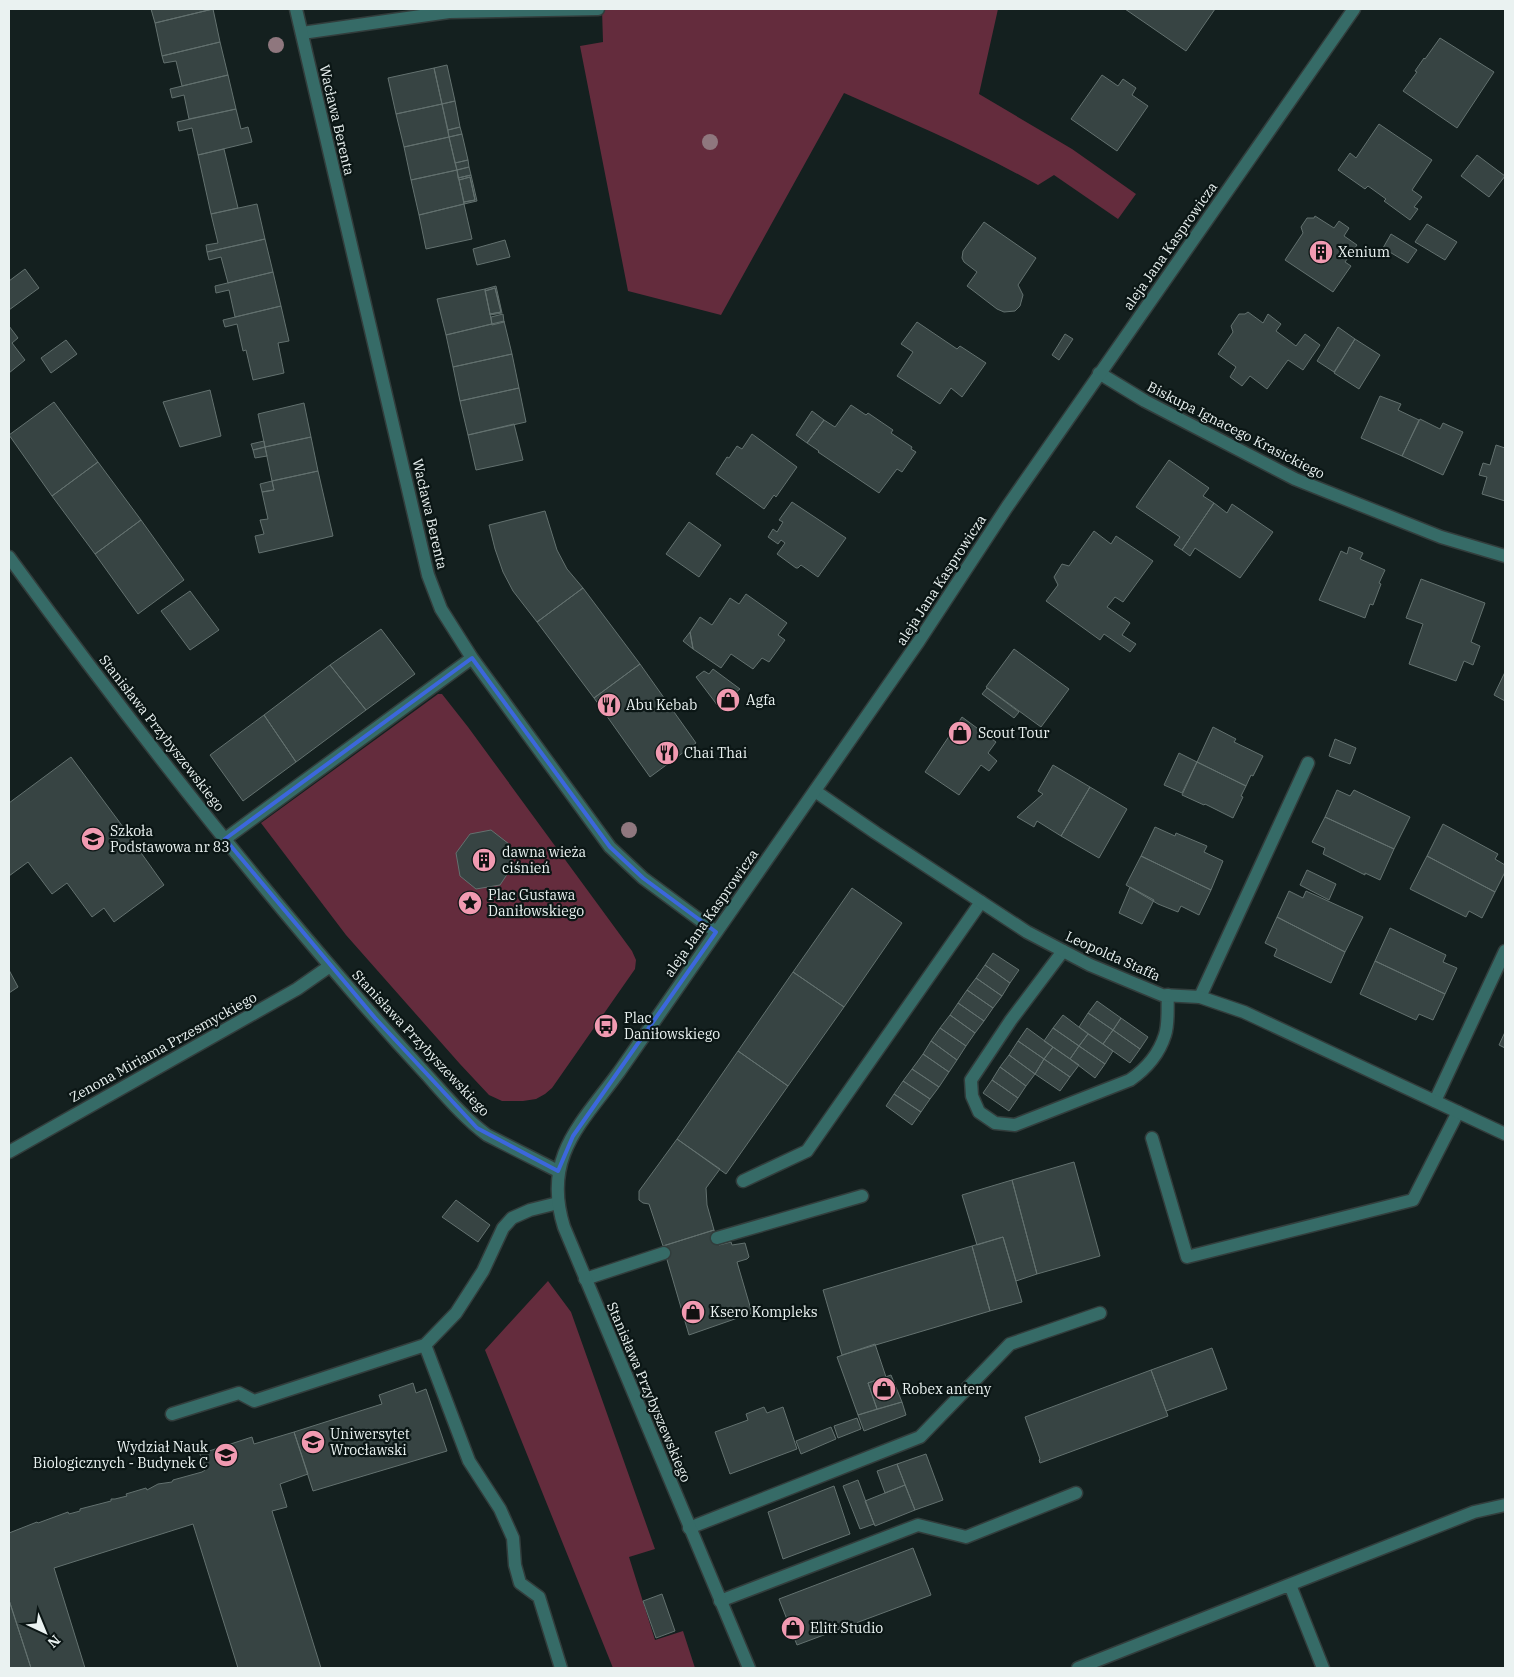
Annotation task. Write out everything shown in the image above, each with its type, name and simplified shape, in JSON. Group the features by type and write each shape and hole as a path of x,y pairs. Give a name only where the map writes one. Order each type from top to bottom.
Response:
{"street":[{"name":"Wacława Berenta","path":"296,9 428,575 441,609 472,658 610,846 643,878 716,932"},
{"path":"302,33 449,12 598,9"},
{"name":"aleja Jana Kasprowicza","path":"558,1171 565,1148 573,1136 920,641 1007,507 1099,373 1354,9"},
{"name":"Biskupa Ignacego Krasickiego","path":"1099,373 1145,401 1295,479 1442,537 1505,556"},
{"name":"Stanisława Przybyszewskiego","path":"9,557 77,650 226,839 330,966 442,1093 477,1128 487,1135 558,1171 558,1203 564,1227 749,1668"},
{"path":"226,839 472,658"},
{"path":"1200,997 1308,763"},
{"name":"Leopolda Staffa","path":"814,791 1027,932 1090,965 1168,995 1200,997 1244,1012 1505,1134"},
{"path":"743,1181 807,1151 981,902"},
{"path":"1063,951 1011,1020 971,1080 972,1096 978,1112 995,1123 1015,1124 1130,1080 1141,1072 1152,1061 1165,1034 1168,995"},
{"path":"1435,1101 1505,951"},
{"name":"Zenona Miriama Przesmyckiego","path":"9,1152 297,989 330,966"},
{"path":"1152,1138 1187,1257 1413,1200 1458,1112"},
{"path":"717,1238 862,1196"},
{"path":"172,1414 239,1393 254,1401 425,1345 456,1312 483,1271 503,1228 512,1218 530,1210 558,1203"},
{"path":"585,1279 664,1253"},
{"path":"689,1528 920,1437 1010,1344 1100,1313"},
{"path":"425,1345 469,1461 500,1509 513,1538 515,1566 520,1583 539,1597 561,1668"},
{"path":"720,1601 918,1525 966,1537 1076,1493"},
{"path":"1078,1668 1474,1512 1505,1505"},
{"path":"1290,1584 1323,1668"}],"highlighted area":[{"path":"472,658 610,847 643,878 716,932 573,1136 558,1171 477,1128 375,1018 225,839"}],"shaded area":[{"path":"602,9 998,9 979,94 1072,149 1136,194 1118,219 1054,175 1038,185 966,148 844,93 721,315 628,291 580,46 603,42"},
{"path":"438,694 442,694 468,727 632,951 636,960 635,969 552,1088 536,1099 502,1101 489,1095 346,935 261,823"},
{"path":"548,1281 571,1312 655,1549 629,1557 655,1640 683,1631 695,1668 613,1668 485,1350"}],"building":[{"path":"151,9 213,9 155,23"},
{"path":"213,9 220,42 162,56 155,23"},
{"path":"1125,9 1215,9 1186,51"},
{"path":"1440,38 1494,72 1457,128 1403,91 1417,72 1415,71 1424,58"},
{"path":"220,42 228,75 182,86 176,61 164,63 162,56"},
{"path":"447,65 455,101 442,104 434,68"},
{"path":"434,68 442,104 396,114 388,78"},
{"path":"228,75 236,109 189,119 184,95 172,98 170,89"},
{"path":"1102,75 1118,86 1123,79 1136,88 1132,95 1148,106 1117,151 1071,119"},
{"path":"455,101 460,127 448,130 442,104"},
{"path":"442,104 449,137 404,147 396,114"},
{"path":"236,109 241,129 248,127 252,142 198,155 192,128 179,131 177,122"},
{"path":"1379,124 1432,160 1412,190 1422,197 1414,207 1418,209 1410,220 1384,201 1386,199 1368,186 1365,189 1338,170 1350,153 1356,158"},
{"path":"460,127 462,134 449,137 448,130"},
{"path":"462,134 468,160 455,163 449,137"},
{"path":"449,137 457,170 411,180 404,147"},
{"path":"224,149 238,208 211,214 198,155"},
{"path":"1477,155 1505,176 1489,197 1461,176"},
{"path":"468,160 469,167 457,170 455,163"},
{"path":"469,167 471,175 458,178 457,170"},
{"path":"457,170 464,204 419,215 411,180"},
{"path":"471,175 477,201 464,204 464,202 475,200 470,177 459,180 458,178"},
{"path":"470,177 475,200 464,202 459,180"},
{"path":"257,204 265,239 207,252 206,245 218,243 211,214"},
{"path":"464,204 472,239 426,249 419,215"},
{"name":"Xenium","path":"1315,216 1334,228 1339,221 1349,228 1344,236 1357,245 1345,262 1351,266 1333,292 1285,260 1303,233 1301,227 1307,218 1314,218"},
{"path":"984,222 1036,258 1018,285 1023,295 1020,306 1015,311 1004,312 997,309 967,286 977,272 964,262 962,258 963,251"},
{"path":"1427,224 1457,242 1445,260 1415,242"},
{"path":"1391,234 1417,250 1408,263 1383,248"},
{"path":"265,239 273,272 228,283 221,257 209,260 207,252"},
{"path":"505,240 510,257 477,265 473,249"},
{"path":"25,269 39,288 9,310 9,281"},
{"path":"273,272 281,306 235,317 229,290 216,293 215,286"},
{"path":"496,286 502,313 490,315 501,312 495,288 485,291 485,289"},
{"path":"495,288 501,312 490,314 485,291"},
{"path":"485,289 492,324 446,335 437,299"},
{"path":"281,306 289,341 278,343 284,373 253,380 246,350 243,351 237,324 225,327 223,320"},
{"path":"1248,312 1263,323 1268,314 1281,324 1276,331 1296,346 1305,334 1320,345 1303,370 1288,360 1267,389 1250,376 1242,386 1230,377 1236,367 1218,354 1233,332 1231,326 1239,314"},
{"path":"503,314 504,322 492,325 491,317"},
{"path":"504,321 512,354 453,367 446,335"},
{"path":"917,322 957,349 960,346 986,363 962,397 951,388 940,404 897,376 913,352 901,344"},
{"path":"9,326 18,338 12,343 25,360 9,373"},
{"path":"1338,327 1355,339 1334,372 1317,361"},
{"path":"1065,334 1073,339 1059,360 1052,355"},
{"path":"1355,339 1380,355 1359,389 1334,373"},
{"path":"66,340 77,354 51,373 41,358"},
{"path":"512,354 519,388 460,401 453,367"},
{"path":"519,388 526,422 468,435 460,401"},
{"path":"210,390 221,436 180,447 163,402"},
{"path":"1380,396 1401,404 1398,410 1419,420 1402,456 1361,438"},
{"path":"54,402 98,462 52,496 9,435"},
{"path":"304,403 311,437 265,447 258,414"},
{"path":"851,405 866,415 868,413 893,430 891,433 912,447 911,449 916,452 902,472 897,469 879,493 807,443 824,420 835,427"},
{"path":"812,411 824,420 807,443 796,435"},
{"path":"1420,419 1440,429 1443,423 1463,432 1443,475 1402,456"},
{"path":"514,424 523,460 476,470 468,435"},
{"path":"752,434 797,467 776,497 774,495 764,509 716,474 727,457 729,458 737,446 742,449"},
{"path":"311,437 318,471 272,481 265,447"},
{"path":"264,441 265,447 253,450 251,444"},
{"path":"1496,445 1505,448 1505,501 1482,494 1487,477 1479,475 1483,463 1490,465"},
{"path":"265,447 267,456 255,458 253,450"},
{"path":"1169,460 1209,488 1203,496 1214,503 1182,550 1174,545 1180,537 1136,507"},
{"path":"98,462 141,520 95,554 52,496"},
{"path":"318,471 333,536 259,553 255,536 264,534 260,520 268,519 262,492 274,490 272,481"},
{"path":"272,481 274,490 262,492 260,484"},
{"path":"792,502 846,538 818,577 801,565 796,568 777,554 785,543 781,540 778,544 768,537 773,529 777,532 783,522 779,520"},
{"path":"1214,503 1227,513 1232,504 1273,532 1240,578 1195,548 1190,556 1182,550"},
{"path":"545,511 557,550 567,569 583,588 537,622 513,591 503,572 489,525"},
{"path":"141,520 184,580 138,614 95,554"},
{"path":"689,522 721,545 699,577 666,554"},
{"path":"1094,531 1111,544 1116,536 1153,561 1123,602 1115,597 1107,607 1130,623 1122,635 1136,644 1130,652 1104,634 1100,640 1046,601 1058,585 1054,577 1062,564 1069,566"},
{"path":"1349,547 1363,553 1360,559 1385,570 1373,605 1370,604 1365,618 1319,600 1341,551 1347,554"},
{"path":"1421,579 1485,603 1471,642 1480,646 1473,665 1464,661 1456,681 1409,664 1423,624 1406,618"},
{"path":"583,588 640,664 594,698 537,622"},
{"path":"190,591 219,630 190,650 161,611"},
{"path":"746,594 787,623 778,635 785,640 769,662 762,658 753,669 731,654 721,668 693,649 690,632 700,617 712,625 730,598 739,604"},
{"path":"381,629 415,674 366,710 330,665"},
{"path":"690,632 693,648 693,649 683,641"},
{"path":"1014,649 1069,689 1041,727 986,687"},
{"path":"640,664 696,743 650,777 594,698"},
{"path":"330,665 366,710 296,762 264,715"},
{"path":"713,669 740,689 731,696 734,700 721,710 696,677 704,671 709,674"},
{"path":"1505,672 1505,701 1494,695"},
{"path":"987,688 1019,712 1014,718 982,694"},
{"path":"264,715 296,762 243,801 210,755"},
{"path":"962,717 996,742 988,753 997,761 989,771 981,765 959,795 925,772"},
{"path":"1213,727 1236,739 1234,742 1263,756 1246,786 1197,762"},
{"path":"1335,739 1356,748 1350,764 1329,756"},
{"path":"1179,753 1197,762 1182,793 1164,785"},
{"path":"71,757 132,839 130,841 139,850 164,885 114,922 104,908 92,917 67,883 52,894 28,862 9,876 9,803"},
{"path":"1197,762 1246,786 1233,818 1182,795"},
{"path":"1053,765 1090,787 1061,836 1037,821 1034,827 1017,817 1043,794 1038,791"},
{"path":"1090,787 1127,809 1099,858 1061,836"},
{"path":"1337,790 1350,796 1354,790 1410,817 1394,849 1325,817"},
{"path":"1325,817 1394,849 1380,880 1365,873 1365,875 1323,854 1325,848 1312,842"},
{"path":"1443,824 1498,854 1495,859 1505,865 1505,872 1495,892 1427,856"},
{"path":"1155,827 1175,836 1176,833 1207,846 1204,852 1223,861 1211,890 1141,856"},
{"name":"dawna wieża ciśnień","path":"491,830 509,844 512,867 500,885 476,889 460,876 456,853 470,834"},
{"path":"1141,856 1211,890 1199,915 1181,906 1178,912 1158,904 1126,885"},
{"path":"1427,856 1495,892 1482,918 1469,911 1466,917 1410,889"},
{"path":"1307,870 1336,884 1329,900 1300,885"},
{"path":"1130,887 1154,900 1142,924 1119,913"},
{"path":"852,888 902,923 844,1007 793,972"},
{"path":"1289,891 1303,898 1306,891 1363,917 1345,952 1277,917"},
{"path":"1277,917 1345,952 1331,983 1274,956 1277,949 1265,943"},
{"path":"1390,928 1446,955 1443,962 1457,968 1445,994 1375,961"},
{"path":"993,953 1019,970 1010,983 985,965"},
{"path":"1375,961 1445,994 1433,1020 1419,1014 1416,1020 1360,994"},
{"path":"985,965 1010,983 1002,996 976,978"},
{"path":"9,970 18,987 9,993"},
{"path":"793,972 844,1007 788,1086 738,1051"},
{"path":"976,978 1002,996 993,1008 967,990"},
{"path":"967,990 993,1008 984,1021 958,1003"},
{"path":"1097,1001 1121,1018 1113,1030 1088,1013"},
{"path":"958,1003 984,1021 975,1033 950,1015"},
{"path":"1088,1013 1113,1030 1103,1044 1079,1027"},
{"path":"950,1015 975,1033 966,1046 940,1028"},
{"path":"1063,1015 1088,1034 1079,1046 1053,1028"},
{"path":"1121,1018 1148,1037 1140,1049 1113,1030"},
{"path":"940,1028 966,1046 957,1060 931,1041"},
{"path":"1027,1028 1053,1047 1044,1059 1018,1041"},
{"path":"1053,1028 1079,1046 1070,1059 1044,1041"},
{"path":"1113,1030 1140,1049 1130,1063 1103,1044"},
{"path":"1505,1032 1505,1048 1499,1045"},
{"path":"1088,1034 1113,1051 1105,1064 1079,1046"},
{"path":"931,1041 957,1060 949,1072 923,1054"},
{"path":"1018,1041 1044,1059 1035,1074 1009,1055"},
{"path":"1079,1046 1105,1064 1095,1078 1070,1059"},
{"path":"1053,1047 1079,1065 1070,1077 1044,1059"},
{"path":"738,1051 788,1086 726,1174 677,1139"},
{"path":"923,1054 949,1072 939,1087 912,1069"},
{"path":"1009,1055 1035,1074 1026,1086 1000,1067"},
{"path":"1044,1059 1070,1077 1060,1091 1035,1074"},
{"path":"1000,1067 1026,1086 1018,1098 992,1080"},
{"path":"912,1069 939,1087 930,1099 903,1081"},
{"path":"992,1080 1018,1098 1009,1111 983,1093"},
{"path":"903,1081 930,1099 921,1112 894,1094"},
{"path":"894,1094 921,1112 912,1125 886,1106"},
{"path":"677,1139 720,1169 706,1188 707,1205 714,1230 663,1246 649,1204 639,1200 639,1191"},
{"path":"1074,1162 1100,1256 1037,1274 1012,1180"},
{"path":"1012,1180 1037,1274 1016,1281 1003,1237 977,1245 962,1195"},
{"path":"456,1200 490,1225 478,1242 442,1217"},
{"path":"714,1230 719,1245 731,1242 732,1245 745,1243 749,1257 737,1262 752,1313 689,1335 663,1246"},
{"path":"1003,1237 1022,1302 990,1311 972,1246"},
{"path":"972,1246 990,1311 842,1355 823,1290"},
{"path":"875,1344 886,1377 868,1383 877,1409 858,1415 837,1357"},
{"path":"1212,1348 1227,1389 1166,1411 1151,1370"},
{"path":"1151,1370 1168,1416 1040,1463 1025,1417"},
{"path":"891,1375 902,1402 877,1409 868,1383"},
{"path":"413,1383 416,1393 426,1389 447,1451 313,1491 294,1432 382,1404 379,1395"},
{"path":"902,1402 906,1415 864,1431 858,1415"},
{"path":"764,1407 767,1413 783,1407 797,1449 730,1474 715,1432 748,1420 746,1414"},
{"path":"857,1418 861,1429 838,1438 834,1426"},
{"path":"831,1427 836,1439 801,1454 796,1441"},
{"path":"294,1432 308,1474 280,1484 287,1507 272,1511 321,1668 238,1668 193,1524 54,1568 85,1668 31,1668 9,1600 9,1533 68,1512 69,1514 80,1511 80,1509 111,1501 111,1499 127,1496 126,1494 146,1488 147,1490 158,1484 172,1482 173,1480 202,1472 205,1470 200,1454 252,1437 254,1444"},
{"path":"926,1454 943,1500 915,1510 897,1464"},
{"path":"897,1464 905,1485 885,1493 877,1471"},
{"path":"858,1480 874,1524 860,1529 843,1486"},
{"path":"905,1485 915,1510 875,1526 865,1501"},
{"path":"834,1486 850,1534 783,1559 768,1512"},
{"path":"913,1548 931,1595 797,1645 779,1599"},
{"path":"662,1594 675,1631 656,1638 643,1601"},
{"path":"9,1600 31,1668 9,1668"}],"place":[{"name":"Xenium","path":"1321,252"},
{"name":"Agfa","path":"728,700"},
{"name":"Abu Kebab","path":"609,705"},
{"name":"Scout Tour","path":"960,733"},
{"name":"Chai Thai","path":"667,753"},
{"name":"Szkoła Podstawowa nr 83","path":"93,839"},
{"name":"dawna wieża ciśnień","path":"484,860"},
{"name":"Plac Gustawa Daniłowskiego","path":"470,903"},
{"name":"Plac Daniłowskiego","path":"606,1026"},
{"name":"Ksero Kompleks","path":"693,1312"},
{"name":"Robex anteny","path":"884,1389"},
{"name":"Uniwersytet Wrocławski","path":"313,1442"},
{"name":"Wydział Nauk Biologicznych - Budynek C","path":"226,1455"},
{"name":"Elitt Studio","path":"793,1628"}]}
